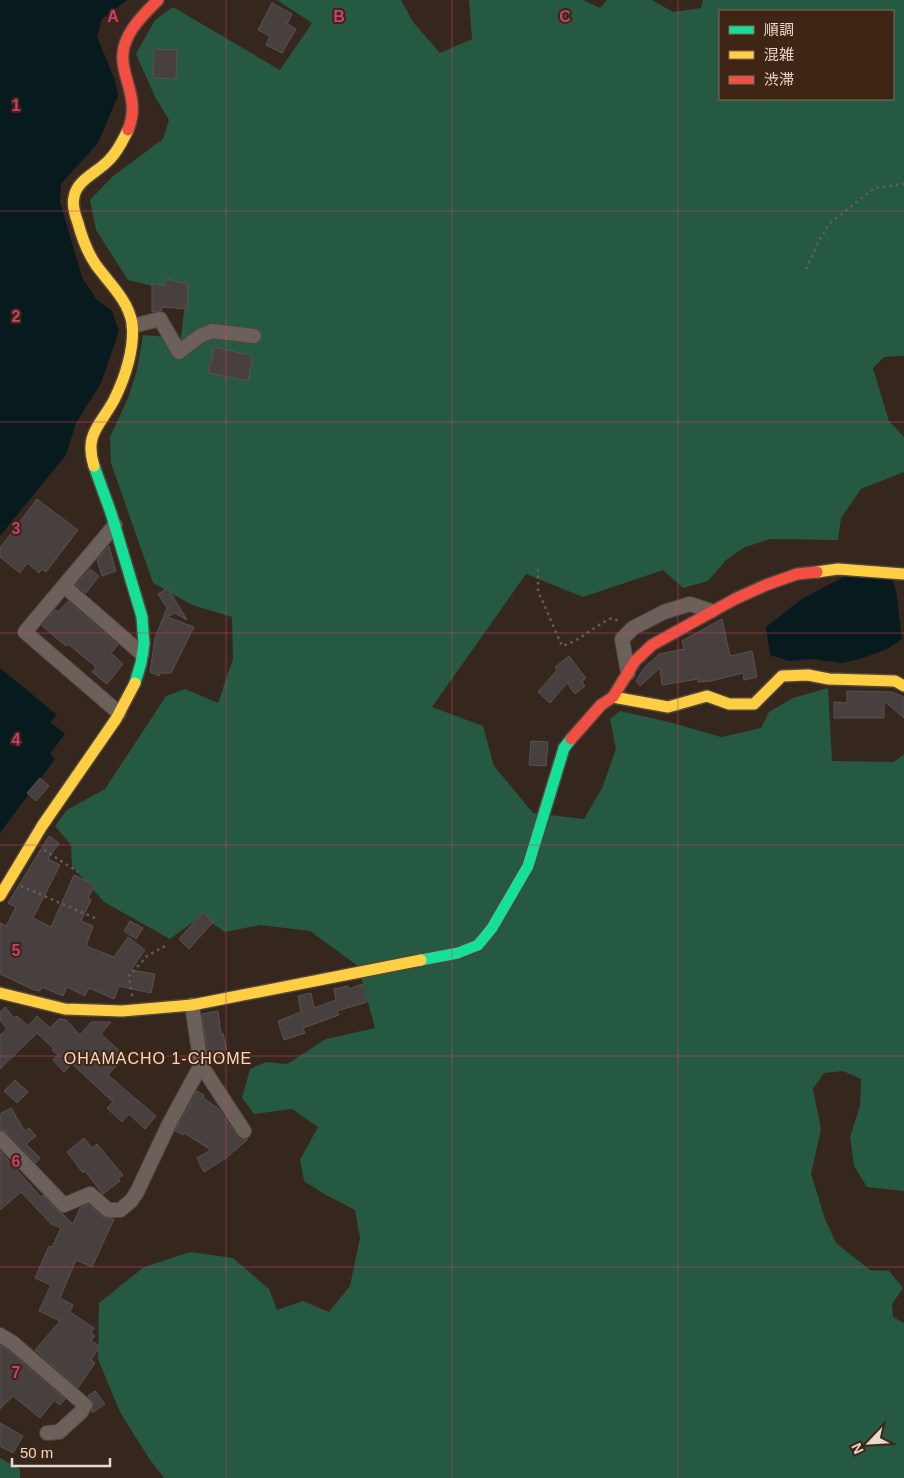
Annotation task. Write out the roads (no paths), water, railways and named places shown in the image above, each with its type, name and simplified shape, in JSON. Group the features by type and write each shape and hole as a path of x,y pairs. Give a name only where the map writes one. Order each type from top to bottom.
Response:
{"street":[{"path":"0,896 32,842 119,714 138,674 144,643 142,618 115,525 91,455 90,436 113,402 120,386 131,347 133,326 126,304 89,254 72,200 77,189 111,159 132,119 133,97 122,52 130,33 143,14 158,0"},
{"path":"133,326 160,319 179,352 200,336 212,330 254,336"},
{"path":"115,525 25,632 119,714"},
{"path":"0,993 65,1009 122,1012 192,1005 458,953 478,945 492,928 528,866 564,748 600,705 613,697 635,661 652,645 711,611 766,585 797,574 838,569 904,574"},
{"path":"64,586 142,654"},
{"path":"628,673 622,640 633,628 664,612 690,604 711,611"},
{"path":"613,697 668,707 706,696 729,704 754,704 782,676 808,675 829,679 895,681 904,686"},
{"path":"192,1005 201,1065 244,1131"},
{"path":"0,1138 64,1205 90,1194 108,1210 120,1210 131,1201 137,1192 168,1124 201,1065"},
{"path":"0,1335 13,1343 85,1405 81,1412 59,1432 47,1433"}],"water":[{"path":"0,0 127,0 102,19 97,37 115,80 118,96 98,143 61,184 60,202 82,277 96,299 112,311 119,331 101,383 76,423 66,455 0,536"},
{"path":"845,576 892,579 896,590 902,639 887,649 843,663 810,659 789,661 770,655 766,627 802,599"},
{"path":"0,668 57,715 50,722 65,734 50,754 55,759 0,833"}],"district":[{"name":"OHAMACHO 1-CHOME","path":"158,1058"}]}
